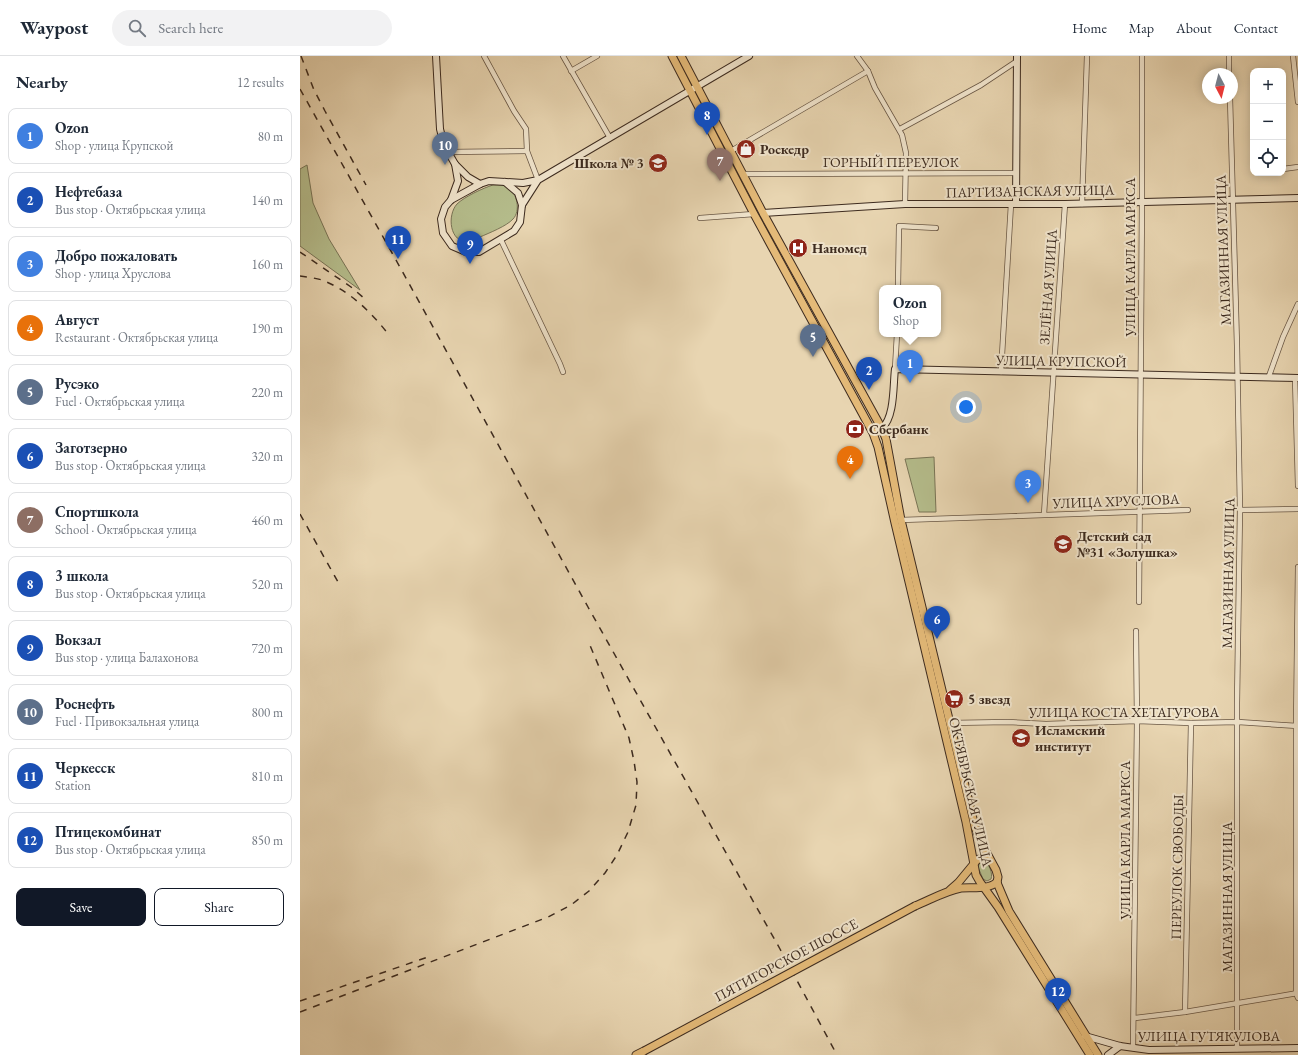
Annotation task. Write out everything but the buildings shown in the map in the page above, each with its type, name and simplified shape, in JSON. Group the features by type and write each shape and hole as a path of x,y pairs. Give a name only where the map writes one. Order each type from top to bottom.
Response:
{"main road":[{"name":"ОКТЯБРЬСКАЯ УЛИЦА","path":"672,56 754,214 873,433 878,447 978,878 998,907 1090,1055"},
{"name":"ОКТЯБРЬСКАЯ УЛИЦА","path":"681,56 763,213 882,429 886,439 901,520 975,827 997,874 997,882 1009,911 1098,1055"},
{"name":"ПЯТИГОРСКОЕ ШОССЕ","path":"949,891 975,864 976,861 980,858 989,858"},
{"name":"ПЯТИГОРСКОЕ ШОССЕ","path":"636,1055 915,906 949,891 964,888 991,886 997,882"}],"street":[{"path":"436,56 440,129 444,145 455,164 468,177 480,184"},
{"path":"484,56 514,111 526,129 527,151 538,180"},
{"path":"562,56 610,138"},
{"path":"571,71 597,56"},
{"path":"450,200 489,180 523,183 538,180 749,56"},
{"path":"857,56 868,71 875,88 900,129 906,153 905,204"},
{"path":"1082,204 1087,56"},
{"name":"УЛИЦА КАРЛА МАРКСА","path":"1138,602 1142,56"},
{"path":"1229,56 1229,68"},
{"path":"1293,56 1298,102"},
{"path":"900,129 982,84 1017,59"},
{"path":"1001,372 1016,173 1017,59"},
{"path":"731,151 868,71"},
{"name":"МАГАЗИННАЯ УЛИЦА","path":"1230,104 1240,510 1238,722 1238,1049"},
{"path":"448,152 527,151"},
{"path":"455,164 458,181 440,219 443,233 452,246 466,252 479,252 514,231 520,222 522,205 518,193 504,181"},
{"path":"1286,169 1298,167"},
{"name":"ГОРНЫЙ ПЕРЕУЛОК","path":"743,174 1016,173"},
{"path":"522,205 538,180"},
{"name":"ПАРТИЗАНСКАЯ УЛИЦА","path":"763,213 905,204 1082,204 1142,201 1298,198"},
{"name":"ЗЕЛЁНАЯ УЛИЦА","path":"1044,514 1065,204"},
{"path":"700,218 754,214"},
{"path":"898,285 899,226 936,228"},
{"path":"500,240 563,372"},
{"path":"1269,376 1283,337 1298,304"},
{"path":"873,433 882,429 891,408 897,337"},
{"name":"УЛИЦА КРУПСКОЙ","path":"895,369 1140,375 1269,376 1296,378"},
{"path":"1296,378 1298,486"},
{"path":"1240,510 1298,509"},
{"name":"УЛИЦА ХРУСЛОВА","path":"901,520 1188,510"},
{"path":"1297,995 1298,567"},
{"name":"УЛИЦА КАРЛА МАРКСА","path":"1133,1048 1135,1018 1137,721 1136,631"},
{"name":"УЛИЦА КОСТА ХЕТАГУРОВА","path":"950,723 1008,722 1046,724 1137,721 1191,723 1238,722 1297,726"},
{"name":"ПЕРЕУЛОК СВОБОДЫ","path":"1185,1012 1191,723"},
{"name":"УЛИЦА ГУТЯКУЛОВА","path":"1135,1018 1297,995"},
{"name":"УЛИЦА ГУТЯКУЛОВА","path":"1076,1033 1120,1046 1149,1050 1298,1048"},
{"name":"УЛИЦА ГУТЯКУЛОВА","path":"1108,1055 1120,1046"}],"green space":[{"path":"307,165 313,203 329,239 360,290 300,246 300,169"},
{"path":"493,185 504,185 514,193 517,202 517,211 513,219 498,229 473,241 462,241 457,238 452,228 451,221 457,204 464,198 479,190"},
{"path":"934,457 936,512 919,512 905,459"},
{"path":"984,861 989,866 991,871 991,879 987,881 983,879 978,867 980,862"}],"railway":[{"path":"301,56 314,90 366,185"},
{"path":"300,89 780,949 837,1055"},
{"path":"300,252 351,287 365,299"},
{"path":"300,276 322,280 342,290 367,310 389,335"},
{"path":"300,514 338,582"},
{"path":"300,1012 548,917 571,905 589,891 605,873 617,855 628,832 636,805 637,782 629,738 589,643"},
{"path":"300,1001 428,957"}],"place":[{"name":"3 школа","path":"707,135"},
{"name":"Роскедр","path":"746,149"},
{"name":"Школа № 3","path":"658,163"},
{"name":"Роснефть","path":"445,165"},
{"name":"Спортшкола","path":"720,181"},
{"name":"Наномед","path":"798,248"},
{"name":"Черкесск","path":"398,259"},
{"name":"Вокзал","path":"470,264"},
{"name":"Русэко","path":"813,357"},
{"name":"Ozon","path":"910,383"},
{"name":"Нефтебаза","path":"869,390"},
{"name":"Сбербанк","path":"855,429"},
{"name":"Август","path":"850,479"},
{"name":"Добро пожаловать","path":"1028,503"},
{"name":"Детский сад №31 «Золушка»","path":"1063,544"},
{"name":"Заготзерно","path":"937,639"},
{"name":"5 звезд","path":"954,699"},
{"name":"Исламский институт","path":"1021,738"},
{"name":"Птицекомбинат","path":"1058,1011"}]}
